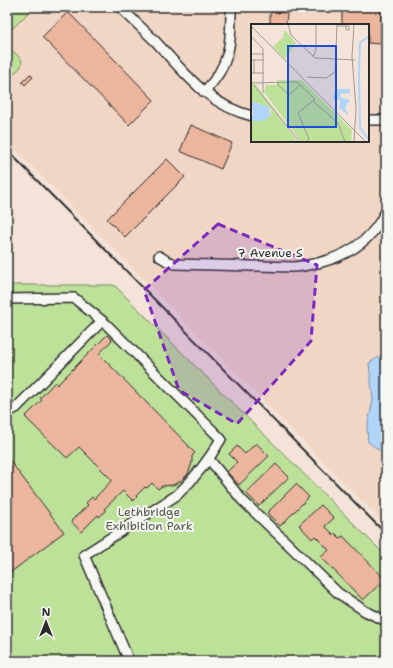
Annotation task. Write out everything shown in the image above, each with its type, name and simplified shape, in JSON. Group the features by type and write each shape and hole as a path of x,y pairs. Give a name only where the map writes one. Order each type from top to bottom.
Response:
{"street":[{"path":"120,7 155,41 191,81 204,92 239,113 251,116"},
{"path":"204,92 214,82 220,72 229,49 231,35 231,7"},
{"path":"369,120 386,120"},
{"name":"7 Avenue S","path":"159,256 175,264 294,267 313,265 337,257 357,246 375,228 386,210"},
{"path":"7,299 74,298 102,321 221,439 210,459 177,495 84,555 129,661"},
{"path":"7,408 12,410 16,408 102,321"},
{"path":"210,459 242,500 338,593 365,611 386,621"}],"highlighted area":[{"path":"218,224 317,265 311,341 237,424 179,390 144,290"}],"shaded area":[{"path":"7,7 386,7 386,525 7,141"}],"green space":[{"path":"7,7 34,7 7,34"},
{"path":"7,45 22,60 21,67 7,80"},
{"name":"Lethbridge Exhibition Park","path":"7,285 114,285 386,556 386,661 10,661 7,657"}],"water":[{"path":"386,354 386,450 379,450 368,442 367,428 373,400 369,363"}],"building":[{"path":"342,7 381,7 381,44 369,43 369,24 342,24"},
{"path":"68,12 154,100 129,125 42,37"},
{"path":"270,13 287,13 286,24 270,23"},
{"path":"30,74 33,77 25,85 22,82"},
{"path":"191,125 232,143 221,169 180,151"},
{"path":"167,159 185,177 125,237 107,219"},
{"path":"107,335 112,340 99,354 195,453 192,456 192,463 188,474 182,480 173,485 162,486 158,489 152,483 147,488 145,487 133,501 123,491 104,509 106,511 99,517 98,515 81,532 71,521 88,505 86,503 92,497 94,499 112,480 79,447 67,458 25,417 42,400 40,398 55,382 57,385"},
{"path":"256,443 269,456 239,485 227,472 237,462 229,454 237,446 245,454"},
{"path":"7,457 64,532 7,575"},
{"path":"276,464 289,477 259,506 246,493"},
{"path":"296,484 309,497 280,526 267,513"},
{"path":"321,505 334,518 325,526 334,535 335,533 340,538 343,536 386,580 386,590 380,584 363,600 321,557 329,550 315,536 312,539 299,525"}],"railway":[{"path":"7,150 386,534"}]}
